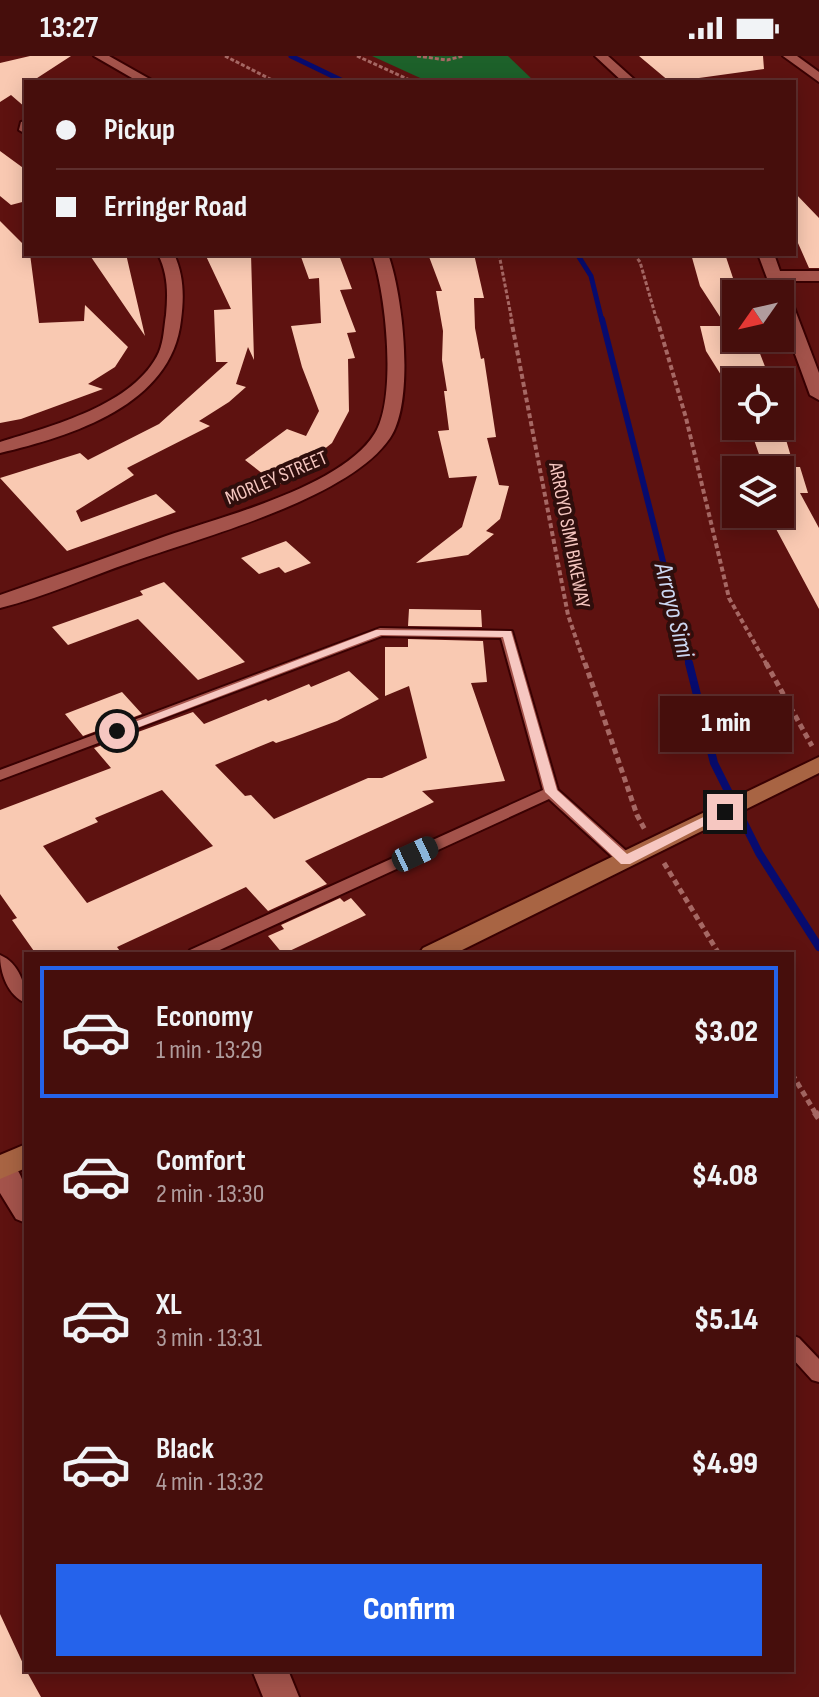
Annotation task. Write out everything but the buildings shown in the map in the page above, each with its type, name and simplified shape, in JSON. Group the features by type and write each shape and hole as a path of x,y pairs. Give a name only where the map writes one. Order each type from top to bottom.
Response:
{"main road":[{"path":"436,952 813,767"},
{"path":"0,1168 24,1156"}],"street":[{"path":"100,56 145,80"},
{"path":"601,56 629,80"},
{"path":"789,56 819,78"},
{"path":"0,448 90,417 116,403 154,372 166,355 173,325 177,288 167,256"},
{"name":"MORLEY STREET","path":"0,602 290,499 354,466 377,444 390,423 395,401 393,302 390,278 381,256"},
{"path":"767,256 819,395"},
{"path":"775,276 819,276"},
{"path":"0,1168 24,1208"},
{"path":"271,1672 281,1697"}],"lane":[{"path":"0,775 380,632 507,634 551,792 626,860"},
{"path":"200,952 551,792"},
{"path":"0,961 24,994"},
{"path":"794,1346 819,1373"}],"path":[{"path":"225,56 272,80"},
{"path":"357,56 410,80"},
{"path":"417,56 455,60 463,56"},
{"name":"ARROYO SIMI BIKEWAY","path":"499,256 568,615 637,815"},
{"path":"636,256 640,262 686,418 729,598 807,737"},
{"path":"673,878 718,952"},
{"path":"794,1077 819,1118"}],"green space":[{"path":"372,56 508,56 533,80 425,80"}],"waterway":[{"name":"Arroyo Simi","path":"291,56 341,80"},
{"name":"Arroyo Simi","path":"578,256 591,276 602,321"},
{"name":"Arroyo Simi","path":"602,319 689,665"},
{"name":"Arroyo Simi","path":"689,663 714,763 759,853 819,947"}],"route":[{"path":"117,731 380,632 507,634 551,792 626,860 725,812"}]}
